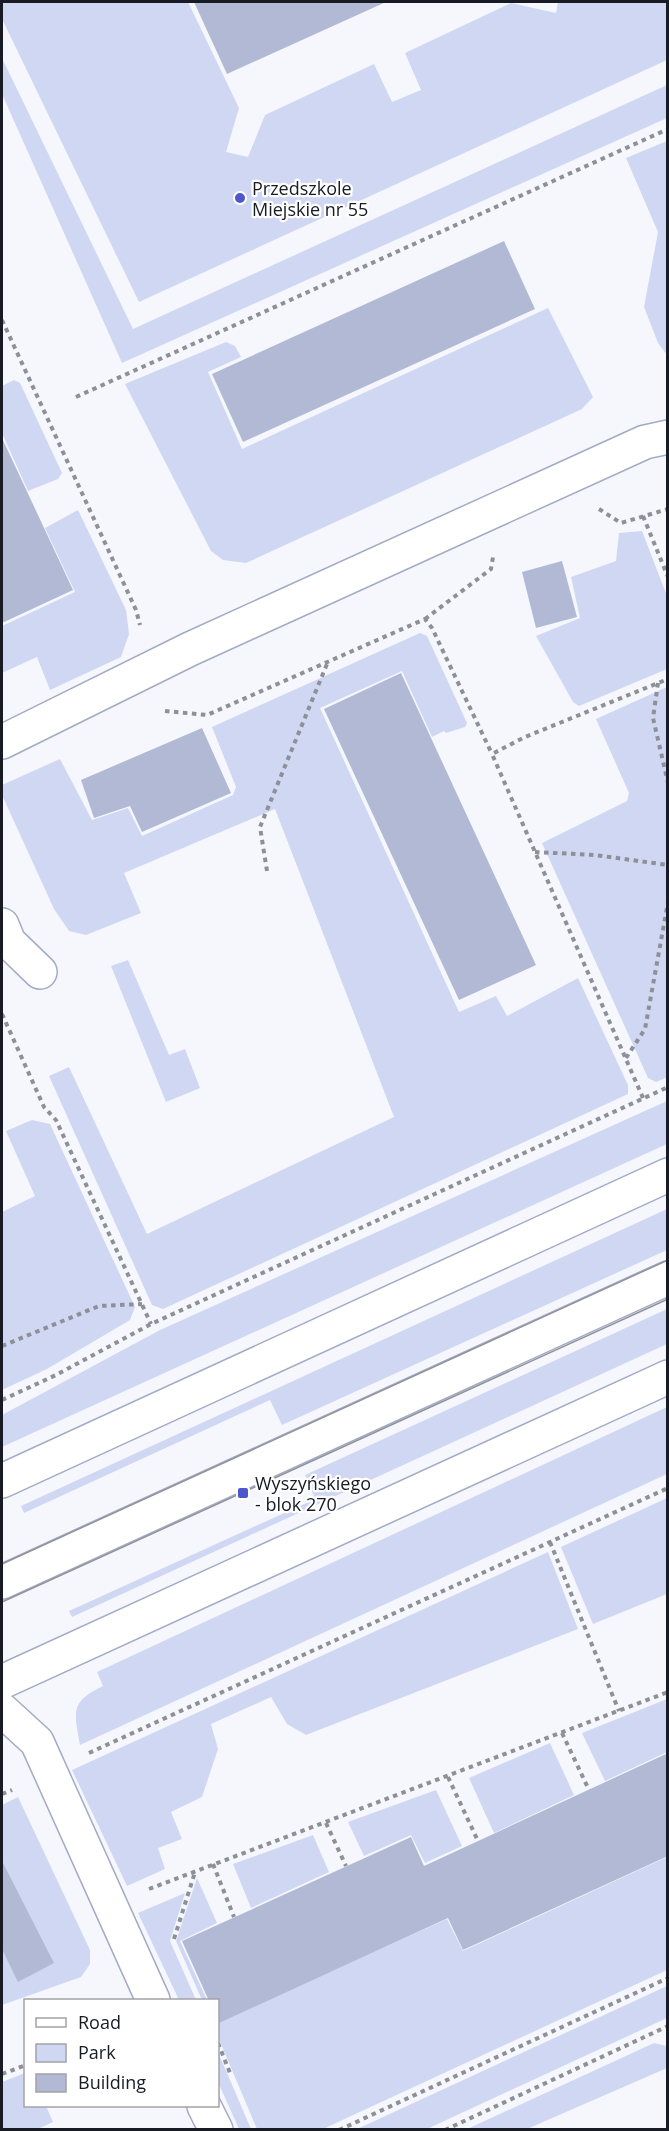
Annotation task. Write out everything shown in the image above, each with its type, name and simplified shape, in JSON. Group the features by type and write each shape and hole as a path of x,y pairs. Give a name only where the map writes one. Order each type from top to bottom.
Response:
{"street":[{"path":"2,742 154,669 190,649 645,442 668,437"},
{"path":"2,925 9,942 40,972"},
{"path":"2,1481 668,1175"},
{"path":"2,1582 668,1278"},
{"path":"2,1682 668,1377"},
{"path":"2,1710 37,1742 152,1999"},
{"path":"204,2107 216,2130"}],"path":[{"path":"76,397 668,129"},
{"path":"2,320 136,610 154,669 142,712 177,710 207,715 425,619 491,569 495,550"},
{"path":"594,506 621,523 668,509"},
{"path":"643,516 668,577"},
{"path":"425,619 432,628 492,754 643,1098"},
{"path":"267,871 260,827 327,663"},
{"path":"492,754 525,736 668,679"},
{"path":"658,682 653,718 668,783"},
{"path":"535,852 596,855 668,865"},
{"path":"626,1058 645,1029 668,902"},
{"path":"2,1014 44,1107 56,1120 151,1324"},
{"path":"2,1400 56,1375 151,1324 668,1087"},
{"path":"2,1346 99,1306 142,1304"},
{"path":"86,1755 668,1488"},
{"path":"550,1542 619,1711"},
{"path":"170,1881 668,1692"},
{"path":"562,1733 589,1790"},
{"path":"448,1777 478,1841"},
{"path":"2,1794 9,1791"},
{"path":"326,1823 346,1866"},
{"path":"213,1864 234,1917"},
{"path":"178,1950 173,1940 195,1871"},
{"path":"339,2130 668,1978"},
{"path":"445,2130 668,2026"},
{"path":"2,2074 24,2067"}],"green space":[{"name":"Przedszkole Miejskie nr 55","path":"2,2 188,2 239,108 226,152 248,157 265,115 374,64 392,102 421,90 405,53 511,3 556,13 558,2 667,2 667,60 139,302 2,19"},
{"path":"2,58 133,329 667,85 667,118 122,363 2,94"},
{"path":"667,141 667,355 658,343 644,307 658,232 626,158"},
{"path":"548,308 593,397 582,409 246,563 223,560 211,551 125,384 226,342 235,346 241,357 208,372 242,449"},
{"path":"14,380 20,383 62,473 58,479 28,491 2,433 2,386"},
{"path":"78,510 126,610 129,634 121,657 50,690 37,657 2,673 2,626 75,592 45,528"},
{"path":"642,531 667,596 667,669 579,706 573,702 536,636 580,618 571,577 616,561 619,533"},
{"path":"420,633 427,636 467,723 465,727 446,733 444,731 432,737 402,671 320,708 459,1012 496,996 507,1016 578,978 628,1085 628,1094 163,1309 152,1305 49,1076 69,1067 147,1234 394,1117 275,809 124,873 141,913 86,935 69,931 54,909 2,795 2,785 60,759 92,820 128,808 142,836 233,795 236,787 212,727"},
{"path":"667,687 668,1077 656,1082 648,1078 542,843 627,801 629,793 596,719"},
{"path":"128,960 169,1055 185,1049 200,1088 166,1102 111,966"},
{"path":"667,1101 667,1144 2,1447 2,1415 160,1330"},
{"path":"32,1120 50,1124 135,1307 130,1320 47,1369 2,1390 2,1212 35,1196 6,1131"},
{"path":"667,1209 667,1250 282,1425 270,1400 24,1513 21,1506"},
{"path":"667,1309 667,1344 72,1617 69,1611 315,1499 305,1475"},
{"path":"667,1407 667,1474 80,1745 76,1724 77,1709 85,1697 103,1686 97,1672"},
{"path":"667,1498 667,1594 593,1624 561,1547"},
{"path":"548,1552 578,1629 306,1735 287,1724 271,1697 211,1724 218,1749 202,1797 171,1812 182,1839 158,1848 165,1869 127,1886 72,1770"},
{"path":"667,1699 667,1752 605,1781 582,1733"},
{"path":"550,1743 574,1795 494,1833 469,1778"},
{"path":"436,1790 462,1846 425,1863 411,1835 364,1856 348,1822"},
{"path":"18,1797 90,1950 90,1964 81,1977 2,2005 2,1805"},
{"path":"313,1835 329,1872 251,1908 233,1864"},
{"path":"667,1857 667,1970 323,2129 257,2129 219,2039 219,2022 447,1919 463,1951"},
{"path":"197,1878 217,1923 180,1941 207,1999 202,1999 176,1941"},
{"path":"185,1893 170,1941 196,1999 179,1999 138,1913"},
{"path":"667,1986 667,2018 427,2129 357,2129"},
{"path":"654,2043 667,2046 667,2068 527,2129 467,2129"},
{"path":"219,2054 251,2129 239,2129 219,2084"},
{"path":"24,2073 24,2107 46,2107 53,2122 38,2129 2,2129 2,2082"}],"building":[{"path":"194,2 386,2 227,74"},
{"path":"504,241 535,309 243,442 212,374"},
{"path":"2,438 73,590 2,623"},
{"path":"562,561 577,617 536,628 522,572"},
{"path":"401,673 536,965 459,1000 324,709"},
{"path":"202,728 231,793 142,832 130,806 94,818 81,780"},
{"path":"668,1753 668,1856 463,1950 448,1918 219,2023 219,1999 208,1999 182,1941 411,1837 424,1866"},
{"path":"2,1861 54,1963 18,1982 2,1949"}],"tram line":[{"path":"2,1564 668,1260"},
{"path":"2,1602 668,1299"}],"place":[{"name":"Przedszkole Miejskie nr 55","path":"240,198"},
{"name":"Wyszyńskiego - blok 270","path":"243,1493"}]}
